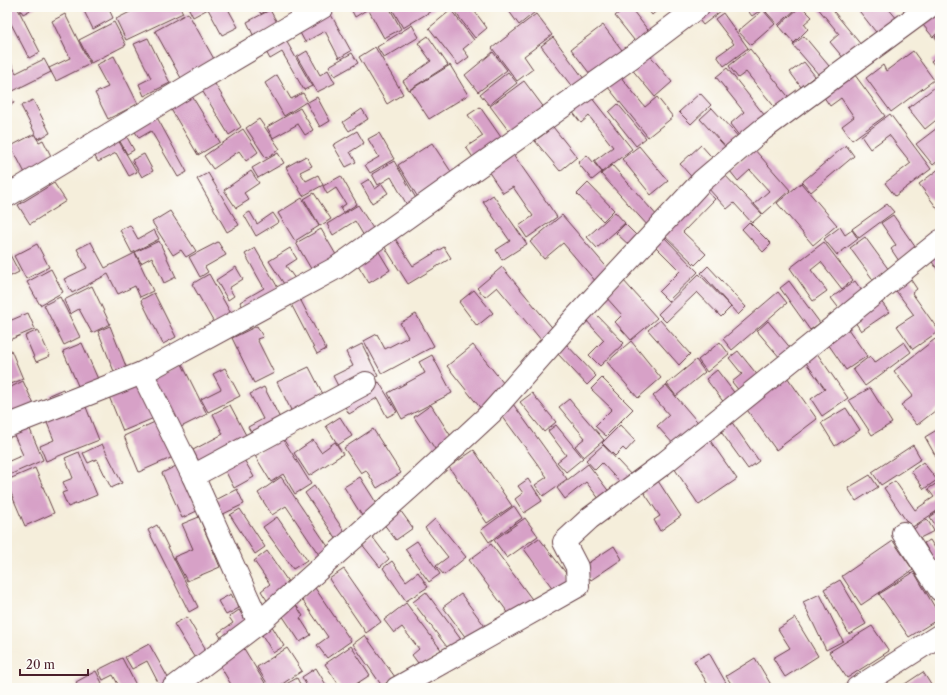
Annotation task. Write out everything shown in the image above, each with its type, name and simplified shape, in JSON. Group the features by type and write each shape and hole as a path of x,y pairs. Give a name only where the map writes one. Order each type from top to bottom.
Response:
{"street":[{"path":"7,196 194,82 323,7"},
{"path":"7,426 142,373 336,268 620,66 698,7"},
{"path":"173,688 259,623 491,413 575,318 702,181 762,130 929,7"},
{"path":"397,688 578,586 577,567 564,542 590,518 663,464 940,241"},
{"path":"142,373 193,476 259,623"},
{"path":"193,476 366,383"},
{"path":"904,533 940,590"},
{"path":"857,688 940,635"}],"building":[{"path":"7,7 17,7 40,52 29,58 7,18"},
{"path":"19,7 36,7 23,14"},
{"path":"82,7 108,7 113,18 93,29"},
{"path":"140,7 180,7 183,13 126,40 116,19"},
{"path":"188,7 227,7 238,27 222,35 208,9 193,17"},
{"path":"257,7 269,7 270,8 261,14"},
{"path":"350,7 389,7 401,29 384,38 368,9 355,17"},
{"path":"391,7 438,7 403,28"},
{"path":"451,7 474,7 472,8 487,28 475,38"},
{"path":"506,7 531,7 535,12 519,25"},
{"path":"609,7 622,7 614,13"},
{"path":"626,7 630,7 651,34 638,45 615,16"},
{"path":"646,7 661,7 652,15"},
{"path":"708,7 726,7 703,25 696,16"},
{"path":"745,7 761,7 762,9 752,16"},
{"path":"772,7 792,7 795,10 778,25 766,12"},
{"path":"800,7 802,7 812,17 804,24 808,29 794,43 779,26"},
{"path":"817,7 830,7 862,46 845,60 830,42 839,34"},
{"path":"856,7 887,7 898,20 879,36"},
{"path":"270,10 279,26 255,39 247,22"},
{"path":"451,10 474,40 463,49 469,57 458,65 429,28"},
{"path":"763,10 775,24 751,45 738,31"},
{"path":"329,11 351,51 339,58 325,31 305,42 298,29"},
{"path":"188,13 214,59 181,78 155,31"},
{"path":"723,13 748,48 724,66 717,56 734,44 715,19"},
{"path":"937,13 940,16 940,31 933,37 923,25"},
{"path":"65,14 90,64 56,81 49,68 70,58 52,21"},
{"path":"536,14 552,35 524,56 533,69 517,81 492,48"},
{"path":"114,22 126,45 91,63 79,40"},
{"path":"412,25 419,37 384,58 377,47"},
{"path":"603,25 625,54 593,78 571,49"},
{"path":"940,33 940,44 935,37"},
{"path":"428,36 448,65 409,90 403,81 431,61 418,43"},
{"path":"804,36 829,66 819,75 793,45"},
{"path":"284,37 312,86 304,90 282,52 270,59 264,48"},
{"path":"553,37 587,83 576,92 541,46"},
{"path":"148,38 170,83 144,96 139,84 151,78 134,44"},
{"path":"375,47 403,94 387,104 359,57"},
{"path":"750,49 791,100 777,110 746,72 738,78 729,66"},
{"path":"307,51 320,75 328,70 335,83 317,92 297,57"},
{"path":"913,51 934,80 891,112 866,78 883,65 886,71"},
{"path":"493,52 507,70 478,92 465,75"},
{"path":"352,53 358,63 335,76 329,66"},
{"path":"648,53 672,82 655,97 630,67"},
{"path":"940,54 940,72 931,61"},
{"path":"7,55 16,73 44,59 51,72 11,92 7,83"},
{"path":"114,56 138,104 108,119 95,93 108,87 96,65"},
{"path":"804,62 815,76 801,87 790,72"},
{"path":"450,65 468,95 429,119 410,90"},
{"path":"727,68 769,121 744,142 730,124 744,112 716,77"},
{"path":"852,71 885,116 852,140 842,126 854,117 841,98 830,106 819,90"},
{"path":"508,72 517,83 489,105 480,94"},
{"path":"277,75 291,99 303,93 308,102 317,97 330,121 320,127 306,102 284,116 265,83"},
{"path":"620,76 645,107 657,97 673,117 648,137 607,86"},
{"path":"212,79 241,127 229,135 200,87"},
{"path":"524,81 548,113 514,138 490,106"},
{"path":"939,84 940,117 925,129 908,108"},
{"path":"7,92 14,103 7,107"},
{"path":"190,93 220,142 198,155 169,106"},
{"path":"700,93 711,105 691,124 679,112"},
{"path":"591,97 632,149 602,172 594,161 613,147 589,116 581,123 572,111"},
{"path":"33,100 50,133 38,139 21,106"},
{"path":"618,104 646,138 636,146 609,112"},
{"path":"480,107 505,143 476,162 466,147 483,136 468,115"},
{"path":"300,108 313,130 305,135 298,124 273,138 267,127"},
{"path":"712,108 743,142 731,153 700,119"},
{"path":"362,109 368,119 349,131 343,122"},
{"path":"154,112 187,172 178,177 151,131 139,138 131,125"},
{"path":"890,114 931,169 895,196 885,183 911,163 889,135 870,149 861,136"},
{"path":"259,119 280,149 266,158 246,128"},
{"path":"553,127 577,157 560,171 535,141"},
{"path":"937,128 940,132 940,159 933,165 916,144"},
{"path":"243,129 258,152 246,161 239,151 213,169 204,156"},
{"path":"357,131 364,143 350,152 356,162 346,167 333,145"},
{"path":"124,132 134,150 127,154 117,136"},
{"path":"379,133 394,159 370,173 365,165 379,157 368,139"},
{"path":"34,134 39,142 43,140 52,158 25,173 11,146"},
{"path":"115,135 137,172 129,176 116,153 98,162 91,149"},
{"path":"432,143 454,176 419,199 398,165"},
{"path":"701,145 717,163 696,182 680,164"},
{"path":"846,145 854,156 811,192 802,182"},
{"path":"639,146 668,181 651,195 622,159"},
{"path":"754,149 790,190 763,214 754,204 769,191 750,170 738,181 730,171"},
{"path":"278,153 284,163 258,178 252,168"},
{"path":"144,154 153,171 142,177 132,160"},
{"path":"513,154 557,217 527,238 519,226 533,216 513,187 503,193 488,171"},
{"path":"587,155 602,172 592,180 578,163"},
{"path":"306,156 312,166 300,172 306,181 318,175 323,185 303,196 286,167"},
{"path":"394,161 417,200 407,205 391,177 378,185 372,174"},
{"path":"612,165 659,218 649,227 601,174"},
{"path":"940,168 940,212 919,184"},
{"path":"251,171 259,183 244,193 249,200 236,208 224,190"},
{"path":"722,172 762,214 752,223 734,203 727,209 707,187"},
{"path":"208,173 239,225 227,232 197,179"},
{"path":"341,176 357,204 343,213 340,208 346,204 336,188 327,194 323,186"},
{"path":"369,179 375,189 382,184 388,193 372,203 361,184"},
{"path":"54,183 66,201 30,224 18,205"},
{"path":"588,183 614,210 603,221 577,194"},
{"path":"801,183 837,225 813,245 777,203"},
{"path":"704,189 715,199 683,232 706,254 695,265 662,233"},
{"path":"314,193 331,219 320,226 304,199"},
{"path":"493,195 527,244 502,260 496,250 510,241 483,202"},
{"path":"302,198 319,226 295,241 278,213"},
{"path":"887,204 894,212 859,238 852,229"},
{"path":"358,205 374,230 364,236 355,221 333,235 327,224"},
{"path":"170,211 196,251 186,257 181,250 173,255 152,222"},
{"path":"250,212 257,224 273,213 279,222 256,236 244,215"},
{"path":"615,212 625,223 597,248 587,237"},
{"path":"562,215 610,271 597,283 563,243 544,259 530,242"},
{"path":"893,215 916,248 899,261 891,249 896,245 881,223"},
{"path":"749,222 771,244 763,252 742,229"},
{"path":"625,224 639,238 631,247 616,233"},
{"path":"130,225 138,239 154,230 159,239 132,253 120,230"},
{"path":"840,227 845,235 852,230 858,239 837,255 824,239"},
{"path":"321,229 339,260 314,274 296,243"},
{"path":"392,234 413,266 444,247 451,258 408,284 381,241"},
{"path":"661,234 698,272 668,301 659,292 680,271 652,243"},
{"path":"865,237 889,270 874,281 850,248"},
{"path":"159,241 176,277 164,283 152,257 141,263 135,252"},
{"path":"91,242 105,268 135,253 153,291 140,297 135,286 118,294 108,274 72,293 64,279 87,268 77,249"},
{"path":"218,242 226,255 205,267 208,272 200,277 189,257"},
{"path":"824,242 853,280 842,289 821,262 811,270 827,291 813,301 790,268"},
{"path":"37,244 49,267 26,279 14,256"},
{"path":"376,247 390,270 369,283 355,260"},
{"path":"255,248 281,293 246,313 240,302 264,288 245,254"},
{"path":"290,248 297,259 286,266 298,283 288,290 269,261"},
{"path":"7,249 19,272 7,278"},
{"path":"940,252 940,273 930,259"},
{"path":"708,266 746,307 738,315 701,273"},
{"path":"236,267 243,279 229,288 234,296 228,300 216,280"},
{"path":"502,267 555,331 542,341 497,287 485,297 477,288"},
{"path":"51,269 63,292 40,305 27,282"},
{"path":"209,274 234,319 217,328 192,284"},
{"path":"699,274 731,307 721,317 697,292 666,322 658,314"},
{"path":"909,277 917,289 912,293 939,331 913,349 897,326 914,315 894,288"},
{"path":"623,280 657,318 631,340 615,322 622,315 605,296"},
{"path":"789,281 820,323 810,330 780,288"},
{"path":"855,281 864,294 841,311 831,298"},
{"path":"92,286 110,324 92,333 79,309 70,314 64,300"},
{"path":"474,290 493,313 477,326 459,302"},
{"path":"778,292 787,303 732,350 723,339"},
{"path":"154,293 176,337 163,344 141,300"},
{"path":"60,297 80,337 64,345 44,305"},
{"path":"300,299 326,349 317,354 291,304"},
{"path":"880,300 889,312 861,331 853,319"},
{"path":"594,312 624,343 600,366 589,355 604,340 586,320"},
{"path":"28,313 35,329 7,341 7,322"},
{"path":"416,314 434,346 382,374 364,341 377,334 385,349 408,337 400,323"},
{"path":"660,320 690,354 679,365 648,330"},
{"path":"768,321 792,350 781,359 757,331"},
{"path":"110,326 127,369 115,374 98,331"},
{"path":"257,326 263,337 257,339 274,373 254,383 232,338"},
{"path":"846,326 867,356 846,370 826,341"},
{"path":"38,330 50,356 36,362 25,336"},
{"path":"935,339 940,346 940,407 917,425 901,405 913,396 894,371"},
{"path":"631,341 661,378 638,398 607,362"},
{"path":"720,342 729,354 707,372 698,360"},
{"path":"904,342 911,352 865,386 853,369 870,356 874,363"},
{"path":"82,343 101,386 82,395 63,351"},
{"path":"362,344 378,376 342,394 333,376 353,366 346,352"},
{"path":"566,344 596,376 587,385 557,353"},
{"path":"473,345 508,389 482,410 447,366"},
{"path":"11,350 23,379 11,384 7,376 7,352"},
{"path":"738,351 759,377 740,392 732,382 742,374 729,358"},
{"path":"816,352 848,398 822,416 811,399 825,389 804,360"},
{"path":"432,355 452,393 402,419 388,393 425,373 419,362"},
{"path":"696,360 705,372 676,396 667,384"},
{"path":"182,364 207,414 175,430 150,380"},
{"path":"309,367 327,402 295,418 277,382"},
{"path":"225,368 240,396 208,412 201,399 221,389 213,374"},
{"path":"717,370 736,395 725,404 706,379"},
{"path":"787,377 817,419 776,450 745,407"},
{"path":"602,378 633,409 606,436 595,426 612,409 591,389"},
{"path":"23,381 37,411 11,413 7,404 7,389"},
{"path":"138,381 154,418 123,431 108,394"},
{"path":"379,382 397,412 387,417 377,398 349,414 343,403"},
{"path":"666,385 701,426 676,447 657,426 669,415 653,396"},
{"path":"264,387 283,424 255,439 248,427 263,419 250,394"},
{"path":"870,388 892,423 872,435 849,400"},
{"path":"63,389 67,399 54,405 49,395"},
{"path":"532,393 556,422 544,432 520,402"},
{"path":"569,399 604,440 584,457 575,446 585,438 559,407"},
{"path":"84,402 99,440 46,461 40,446 54,440 45,418"},
{"path":"513,404 567,479 543,496 535,485 547,477 500,413"},
{"path":"230,405 248,439 200,464 193,450 223,434 213,414"},
{"path":"431,405 454,441 437,452 414,417"},
{"path":"846,408 860,430 835,446 821,423"},
{"path":"340,417 352,436 338,445 326,426"},
{"path":"157,421 173,457 139,472 124,436"},
{"path":"731,421 759,461 748,469 719,429"},
{"path":"556,425 583,458 566,472 557,462 566,455 548,431"},
{"path":"620,425 635,441 626,451 623,448 615,456 602,443"},
{"path":"29,427 43,460 7,476 7,462 23,455 13,433"},
{"path":"940,428 940,464 925,437"},
{"path":"373,429 401,473 377,488 366,470 361,473 344,448"},
{"path":"282,437 311,484 295,494 283,474 271,482 254,454"},
{"path":"709,439 737,479 699,505 672,465"},
{"path":"313,440 321,452 335,442 343,454 309,476 294,453"},
{"path":"102,444 122,483 111,488 97,459 88,463 83,453"},
{"path":"603,445 633,477 623,486 602,463 595,470 586,460"},
{"path":"913,445 921,459 881,485 872,472"},
{"path":"474,450 512,506 487,523 449,467"},
{"path":"79,452 97,495 68,507 62,493 67,491 63,482 73,478 65,458"},
{"path":"242,456 254,477 234,488 223,466"},
{"path":"923,462 937,480 924,489 911,471"},
{"path":"588,464 610,493 600,500 586,482 565,499 557,488"},
{"path":"178,465 199,510 182,518 162,473"},
{"path":"35,468 54,513 25,526 7,484 7,480"},
{"path":"870,475 878,487 856,501 848,488"},
{"path":"281,477 329,548 319,555 286,506 272,515 258,493"},
{"path":"360,477 380,509 364,519 344,487"},
{"path":"528,479 542,501 524,513 515,499 523,493 518,486"},
{"path":"658,481 681,516 660,531 654,520 660,516 643,491"},
{"path":"895,481 915,510 934,497 928,489 937,483 940,488 940,509 911,528 884,488"},
{"path":"314,486 346,534 337,540 305,493"},
{"path":"237,489 244,504 217,517 210,503"},
{"path":"514,506 522,518 489,542 481,530"},
{"path":"240,509 265,547 255,554 230,515"},
{"path":"400,510 413,528 396,540 383,523"},
{"path":"940,510 940,528 938,529 930,517"},
{"path":"199,517 220,567 187,581 174,557 193,549 182,524"},
{"path":"277,517 307,560 293,569 263,527"},
{"path":"525,518 538,536 507,558 494,540"},
{"path":"435,519 466,557 444,575 436,566 448,557 425,528"},
{"path":"927,519 934,531 918,539 911,531"},
{"path":"157,525 198,607 189,612 148,530"},
{"path":"371,535 389,559 380,567 361,543"},
{"path":"539,538 572,581 556,593 524,549"},
{"path":"930,540 940,556 940,571 924,543"},
{"path":"417,541 440,574 429,582 405,549"},
{"path":"893,541 913,570 861,605 842,576"},
{"path":"491,544 534,602 512,618 469,560"},
{"path":"614,546 622,559 591,580 582,567"},
{"path":"267,551 291,586 268,602 261,591 270,584 254,561"},
{"path":"392,561 406,581 418,572 428,587 406,601 383,568"},
{"path":"344,569 381,622 366,633 329,579"},
{"path":"914,572 940,618 909,637 879,594"},
{"path":"840,580 866,624 849,634 824,589"},
{"path":"315,588 351,641 327,658 317,645 328,637 301,598"},
{"path":"426,592 465,645 453,655 413,602"},
{"path":"231,594 239,608 226,615 218,601"},
{"path":"461,594 487,629 469,642 443,607"},
{"path":"820,594 843,641 826,650 803,602"},
{"path":"294,602 303,616 300,618 311,635 300,642 280,612"},
{"path":"406,603 442,651 421,667 412,655 419,649 402,627 394,633 384,620"},
{"path":"239,610 250,628 225,644 218,633 233,623 229,617"},
{"path":"187,617 208,653 196,660 174,624"},
{"path":"795,618 818,656 785,677 773,658 790,648 778,629"},
{"path":"270,623 284,646 273,653 259,630"},
{"path":"872,626 889,651 847,678 829,652"},
{"path":"365,635 395,677 382,686 353,644"},
{"path":"149,644 171,683 161,688 147,661 132,669 125,657"},
{"path":"351,646 370,675 350,688 341,688 325,664"},
{"path":"243,647 268,688 233,688 218,662"},
{"path":"287,648 302,671 276,688 270,688 257,667"},
{"path":"709,653 729,688 710,688 694,661"},
{"path":"122,658 136,685 130,688 120,688 113,675 103,680 98,670"},
{"path":"755,658 773,688 734,688 726,676"},
{"path":"316,668 328,688 308,688 302,677"},
{"path":"96,671 102,683 98,685 99,688 79,688 76,682"},
{"path":"923,672 933,688 899,688"},
{"path":"297,678 302,688 279,688"}]}
